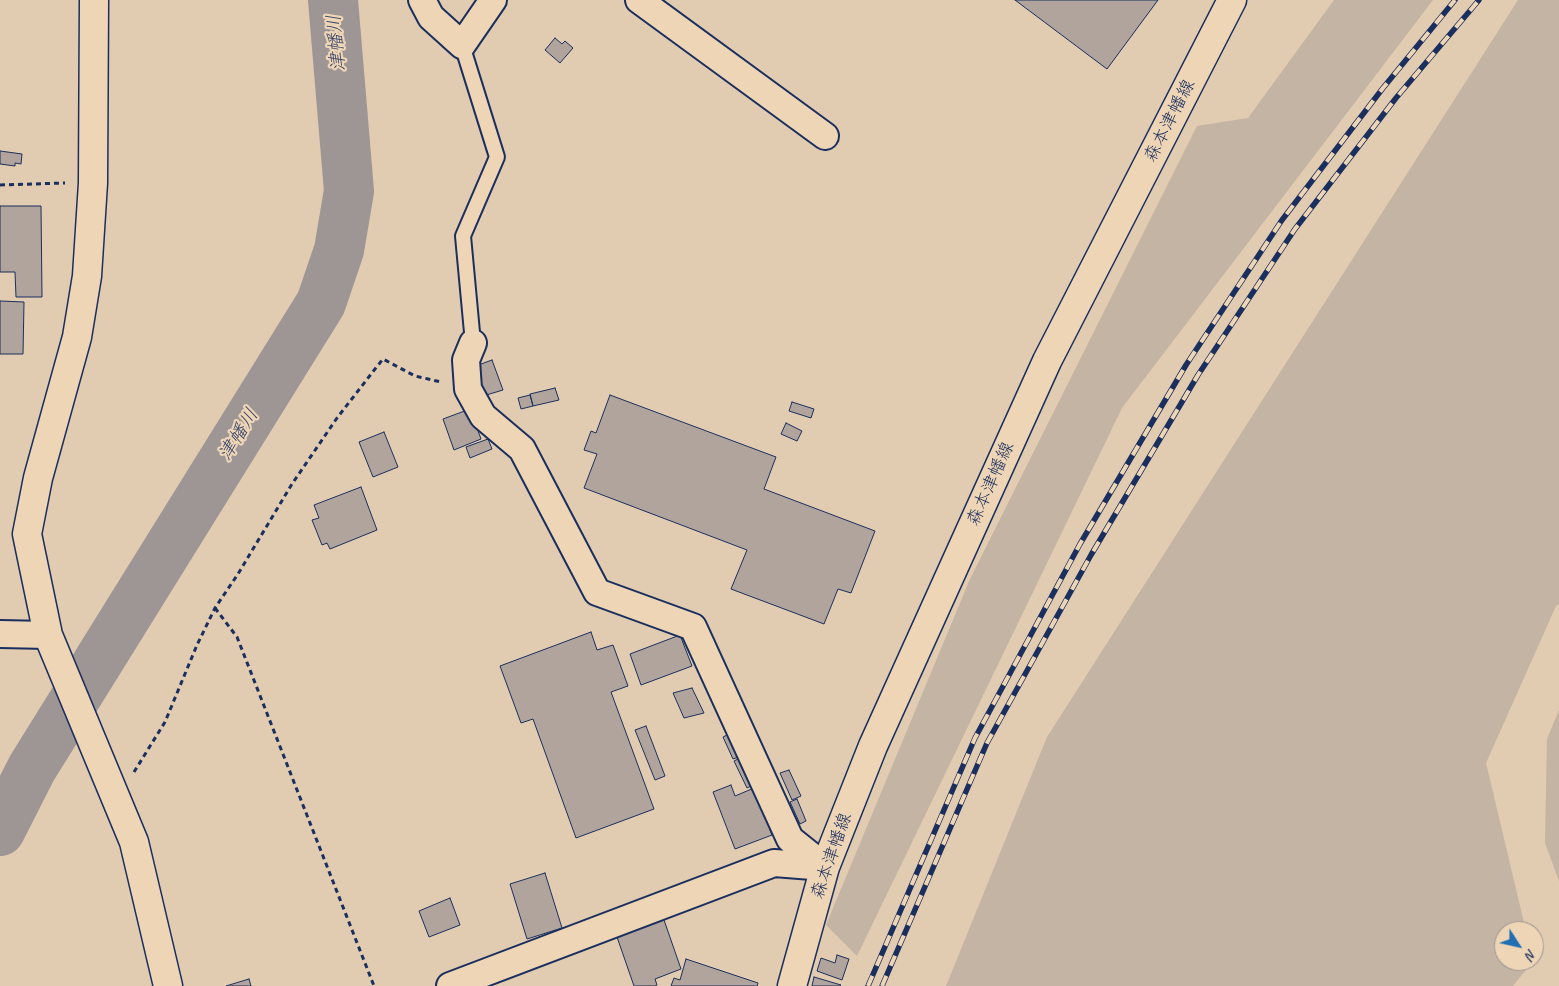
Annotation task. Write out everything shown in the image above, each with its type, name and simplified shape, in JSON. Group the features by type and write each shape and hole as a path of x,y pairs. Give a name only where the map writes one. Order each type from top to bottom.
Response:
{"main road":[{"path":"94,0 93,182 87,276 77,337 38,478 27,534 48,635 134,842 168,986"},
{"name":"森本津幡線","path":"792,986 825,867 873,746 1047,361 1232,0"}],"street":[{"path":"422,0 431,17 462,45 493,0"},
{"path":"639,0 825,136"},
{"path":"474,343 466,360 468,389 483,416 522,450 597,592 693,627 790,839 825,867"},
{"path":"0,634 48,635"},
{"path":"450,986 774,863 825,867"}],"lane":[{"path":"462,45 497,157 463,236 474,343"}],"path":[{"path":"0,185 93,182"},
{"path":"111,788 135,771 164,722 215,608 297,477 337,418 383,359 415,376 468,389"},
{"path":"215,608 237,637 374,986"}],"shaded area":[{"path":"1334,0 1433,0 1122,408 857,956 826,925 970,579 1197,126 1248,118"},
{"path":"1518,0 1559,0 1559,604 1556,606 1486,763 1524,921 1494,921 1494,971 1525,971 1513,986 946,986 1047,737"},
{"path":"1559,710 1559,881 1545,843 1547,739"}],"building":[{"path":"1015,0 1158,0 1107,69"},
{"path":"555,38 562,44 565,41 573,48 560,63 545,50"},
{"path":"0,151 22,154 21,164 15,163 15,166 0,164"},
{"path":"0,206 41,206 42,297 16,297 15,272 0,272"},
{"path":"0,301 24,302 23,354 0,354"},
{"path":"492,360 503,390 483,396 473,367"},
{"path":"555,388 559,400 533,406 530,394"},
{"path":"530,395 533,406 521,409 518,398"},
{"path":"610,395 776,457 764,489 875,531 851,593 838,589 824,624 731,589 747,550 584,488 597,454 584,450 591,431 596,433"},
{"path":"792,402 814,409 811,418 789,411"},
{"path":"470,409 481,439 454,450 443,419"},
{"path":"786,423 802,431 797,441 781,434"},
{"path":"384,432 398,467 373,477 359,442"},
{"path":"488,439 492,449 470,458 466,447"},
{"path":"361,487 377,530 330,549 327,543 322,545 312,520 319,518 314,505"},
{"path":"591,632 597,650 613,645 628,686 611,692 654,809 576,838 533,719 521,723 500,666"},
{"path":"680,635 692,666 641,685 630,654"},
{"path":"692,688 704,713 684,718 673,693"},
{"path":"646,726 665,776 655,780 635,730"},
{"path":"731,733 741,756 733,759 723,737"},
{"path":"742,757 755,784 747,788 734,761"},
{"path":"789,770 801,796 792,800 780,773"},
{"path":"731,785 735,796 754,788 772,835 735,849 713,792"},
{"path":"797,799 806,821 800,824 790,802"},
{"path":"545,873 562,928 527,939 510,884"},
{"path":"450,898 460,925 429,937 419,911"},
{"path":"664,920 681,969 655,979 657,985 655,986 634,986 617,937"},
{"path":"837,955 849,959 842,980 817,971 821,958 835,963"},
{"path":"686,959 758,983 757,986 671,986 674,978 680,980"},
{"path":"814,977 841,985 812,986"},
{"path":"249,979 251,986 226,986"}],"waterway":[{"name":"津幡川","path":"0,831 32,768 321,303 339,250 349,191 333,0"}],"railway":[{"path":"868,986 975,738 1080,544 1186,365 1282,220 1383,88 1455,0"},
{"path":"882,986 987,743 1091,555 1198,375 1295,229 1396,98 1479,0"}]}
